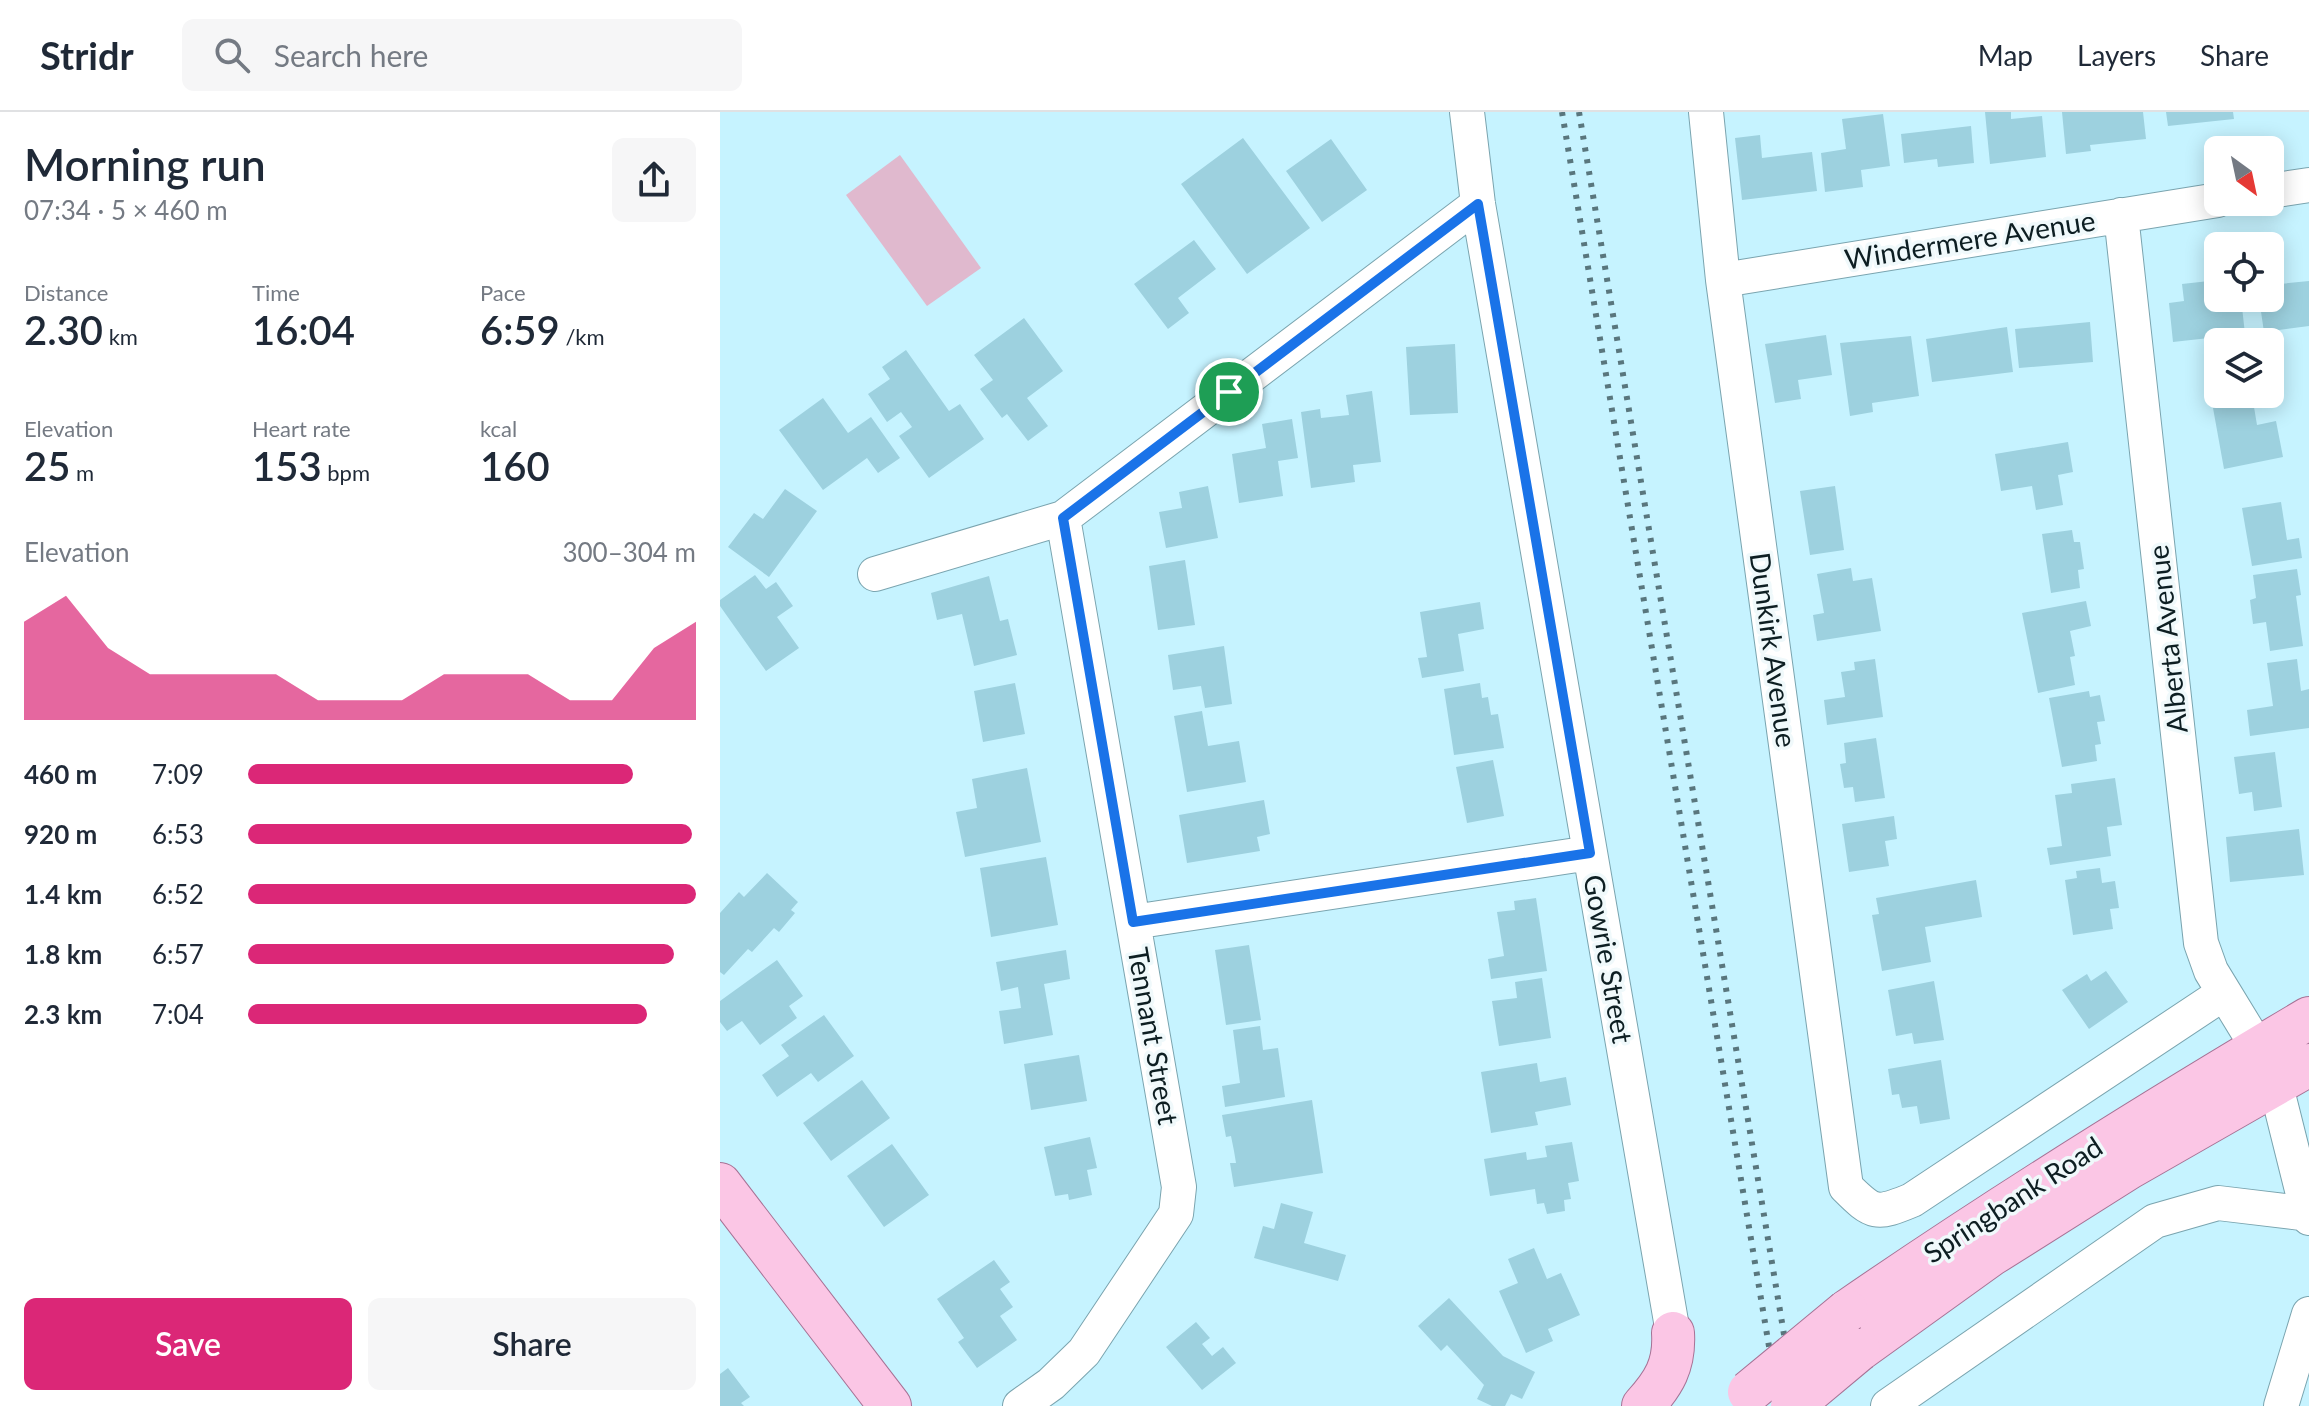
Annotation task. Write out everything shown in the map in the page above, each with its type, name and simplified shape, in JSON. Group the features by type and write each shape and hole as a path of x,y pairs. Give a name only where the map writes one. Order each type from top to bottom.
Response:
{"main road":[{"name":"Springbank Road","path":"1742,1399 1847,1311 2005,1203 2309,1018"},
{"path":"2258,1048 2292,1076"},
{"name":"Springbank Road","path":"1792,1406 1859,1350 1991,1255 2129,1168 2292,1076"},
{"path":"720,1184 880,1402"},
{"path":"720,1214 793,1281"},
{"path":"1643,1406 1665,1382 1674,1353 1673,1333"}],"street":[{"name":"Gowrie Street","path":"1467,112 1478,204 1673,1333"},
{"name":"Dunkirk Avenue","path":"1706,112 1723,280 1846,1187"},
{"path":"2284,189 2309,185"},
{"name":"Windermere Avenue","path":"1723,280 2204,202"},
{"path":"875,574 1063,518 1478,204"},
{"name":"Alberta Avenue","path":"2121,215 2201,943 2224,993 2258,1048"},
{"name":"Tennant Street","path":"1020,1406 1051,1384 1084,1352 1176,1214 1179,1187 1063,518"},
{"path":"1133,922 1590,853"},
{"name":"Springbank Road","path":"1846,1187 1869,1209 1885,1211 1912,1200 2224,993"},
{"path":"1888,1406 2155,1221 2218,1203 2309,1216 2292,1076"},
{"path":"2281,1406 2309,1314"}],"shaded area":[{"path":"900,155 981,268 927,306 846,195"}],"building":[{"path":"1985,112 2011,112 2011,119 2042,116 2046,157 1990,164"},
{"path":"2062,112 2143,112 2146,139 2090,145 2091,151 2066,154"},
{"path":"2166,112 2233,112 2234,119 2168,126"},
{"path":"1883,114 1890,166 1861,170 1863,187 1825,192 1821,153 1846,149 1842,119"},
{"path":"1971,126 1974,163 1938,167 1937,159 1904,163 1901,134"},
{"path":"1760,135 1762,158 1812,152 1817,191 1742,200 1735,138"},
{"path":"1243,138 1310,228 1247,274 1181,184"},
{"path":"1331,139 1367,190 1322,222 1286,171"},
{"path":"1194,240 1216,269 1178,298 1189,313 1168,329 1134,284"},
{"path":"2309,281 2309,326 2263,328 2261,312 2284,312 2284,284"},
{"path":"2204,282 2204,312 2243,312 2244,328 2204,328 2204,339 2173,342 2169,303 2184,301 2182,284"},
{"path":"1024,318 1063,371 1027,398 1048,426 1028,441 1007,414 1002,418 980,389 993,380 974,355"},
{"path":"2090,322 2093,362 2019,368 2015,329"},
{"path":"2007,327 2013,372 1932,382 1926,339"},
{"path":"1826,335 1832,375 1798,380 1801,399 1775,403 1765,344"},
{"path":"1911,336 1919,396 1872,403 1873,412 1850,416 1840,343"},
{"path":"1455,344 1458,413 1410,415 1406,347"},
{"path":"906,350 949,411 960,404 984,439 929,478 899,436 912,427 901,412 887,422 868,394 890,379 882,367"},
{"path":"1372,391 1381,462 1353,465 1355,482 1311,488 1301,412 1320,409 1321,418 1349,415 1346,395"},
{"path":"823,398 848,433 871,417 900,458 878,473 867,458 823,490 779,430"},
{"path":"2213,408 2254,408 2257,425 2276,421 2283,457 2224,469"},
{"path":"1292,419 1298,458 1278,461 1283,496 1239,503 1232,454 1266,448 1262,424"},
{"path":"2068,442 2073,472 2058,475 2063,505 2036,510 2032,486 2001,491 1995,454"},
{"path":"1208,486 1218,538 1166,548 1159,512 1182,508 1179,492"},
{"path":"1835,486 1844,550 1810,555 1800,491"},
{"path":"785,489 817,511 769,577 728,547 754,513 763,519"},
{"path":"2281,502 2287,540 2299,538 2302,558 2252,566 2242,508"},
{"path":"2072,530 2074,542 2080,542 2084,569 2078,570 2080,588 2051,593 2042,534"},
{"path":"1185,560 1195,625 1158,630 1149,566"},
{"path":"1851,568 1853,581 1872,578 1881,631 1817,641 1813,615 1824,613 1817,574"},
{"path":"2297,569 2301,595 2296,596 2303,646 2270,651 2266,622 2253,624 2250,600 2256,598 2253,575"},
{"path":"755,575 766,589 776,582 793,606 777,617 799,648 766,671 720,606 720,600"},
{"path":"989,576 1000,621 1008,619 1017,655 974,666 962,614 937,620 931,593"},
{"path":"2086,601 2091,626 2070,631 2075,656 2070,657 2075,685 2038,693 2022,613"},
{"path":"1480,602 1484,629 1458,634 1464,671 1422,678 1418,658 1427,657 1420,612"},
{"path":"1224,646 1232,704 1205,708 1201,686 1173,690 1168,655"},
{"path":"1875,659 1883,717 1827,725 1824,700 1845,697 1841,672 1855,670 1854,662"},
{"path":"2297,659 2301,691 2309,689 2309,728 2250,736 2247,710 2273,706 2267,663"},
{"path":"1015,683 1025,734 983,742 974,691"},
{"path":"1480,683 1482,698 1488,697 1491,715 1498,714 1504,748 1454,755 1444,689"},
{"path":"2089,691 2090,697 2100,695 2105,721 2097,722 2101,744 2095,745 2097,761 2062,767 2049,698"},
{"path":"1202,711 1208,746 1239,741 1246,782 1187,792 1174,716"},
{"path":"1876,738 1885,798 1855,802 1853,787 1844,788 1840,764 1846,763 1844,743"},
{"path":"2275,752 2282,807 2254,811 2252,792 2239,794 2234,757"},
{"path":"1493,760 1504,816 1467,823 1456,767"},
{"path":"1027,768 1041,842 965,857 956,812 977,808 972,779"},
{"path":"2115,778 2122,825 2107,827 2111,856 2050,865 2047,848 2062,846 2055,795 2072,793 2071,784"},
{"path":"1264,800 1270,834 1257,837 1260,851 1187,863 1179,815"},
{"path":"1894,816 1897,839 1885,841 1889,866 1849,872 1842,824"},
{"path":"2299,829 2304,875 2230,882 2226,837"},
{"path":"1046,857 1058,925 991,937 980,868"},
{"path":"2100,868 2102,883 2115,881 2119,908 2110,909 2113,929 2073,935 2065,880 2077,878 2076,871"},
{"path":"767,873 798,902 791,910 795,913 779,932 774,928 752,952 748,949 724,975 720,972 720,913 739,892 744,897"},
{"path":"1976,880 1982,917 1925,927 1931,962 1882,971 1872,915 1879,914 1876,898"},
{"path":"1536,898 1547,971 1491,979 1488,959 1504,956 1497,912 1515,910 1514,901"},
{"path":"1249,945 1261,1020 1226,1025 1215,950"},
{"path":"1066,950 1070,979 1044,984 1053,1035 1004,1044 999,1011 1021,1008 1018,987 1001,991 996,962"},
{"path":"777,960 803,996 789,1006 797,1018 760,1045 742,1021 727,1031 720,1022 720,1001"},
{"path":"2106,971 2128,1002 2089,1029 2062,990 2087,974 2091,981"},
{"path":"1542,978 1551,1038 1499,1046 1492,1001 1517,998 1515,982"},
{"path":"1934,981 1944,1040 1914,1044 1912,1033 1896,1036 1888,990"},
{"path":"824,1015 854,1056 818,1082 811,1073 777,1097 762,1075 789,1056 781,1045"},
{"path":"1260,1026 1263,1050 1278,1048 1285,1097 1225,1107 1222,1086 1240,1083 1233,1030"},
{"path":"1079,1055 1087,1101 1031,1110 1024,1064"},
{"path":"1941,1060 1950,1119 1920,1124 1917,1106 1902,1108 1899,1094 1892,1095 1888,1069"},
{"path":"1537,1063 1540,1082 1566,1077 1571,1105 1535,1112 1538,1125 1491,1133 1481,1072"},
{"path":"862,1080 890,1118 831,1161 803,1123"},
{"path":"1312,1100 1323,1173 1234,1187 1230,1163 1236,1163 1234,1151 1231,1136 1226,1137 1222,1115"},
{"path":"1090,1137 1097,1168 1087,1170 1092,1195 1069,1200 1068,1194 1055,1196 1044,1147"},
{"path":"1572,1142 1579,1181 1568,1183 1571,1199 1564,1200 1565,1211 1547,1214 1544,1203 1537,1204 1535,1189 1490,1196 1484,1159 1526,1152 1527,1160 1547,1157 1545,1146"},
{"path":"892,1144 929,1195 884,1227 847,1176"},
{"path":"1281,1203 1313,1212 1304,1243 1346,1255 1338,1281 1254,1258 1263,1226 1274,1229"},
{"path":"1534,1248 1547,1279 1561,1273 1580,1315 1548,1329 1553,1341 1526,1353 1499,1291 1518,1283 1508,1259"},
{"path":"994,1260 1010,1282 1000,1289 1013,1307 1000,1316 1017,1340 977,1368 958,1342 964,1338 937,1299"},
{"path":"1449,1298 1503,1356 1535,1372 1522,1399 1511,1394 1505,1406 1492,1406 1477,1399 1484,1385 1447,1345 1441,1351 1418,1326"},
{"path":"1196,1322 1210,1338 1202,1344 1212,1356 1223,1347 1236,1363 1202,1390 1166,1347"},
{"path":"728,1368 750,1397 741,1403 744,1406 720,1406 720,1374"}],"railway":[{"path":"1562,112 1779,1406"},
{"path":"1579,112 1796,1406"}],"route":[{"path":"1478,204 1590,853 1133,922 1063,518 1229,392 1478,204"}]}
